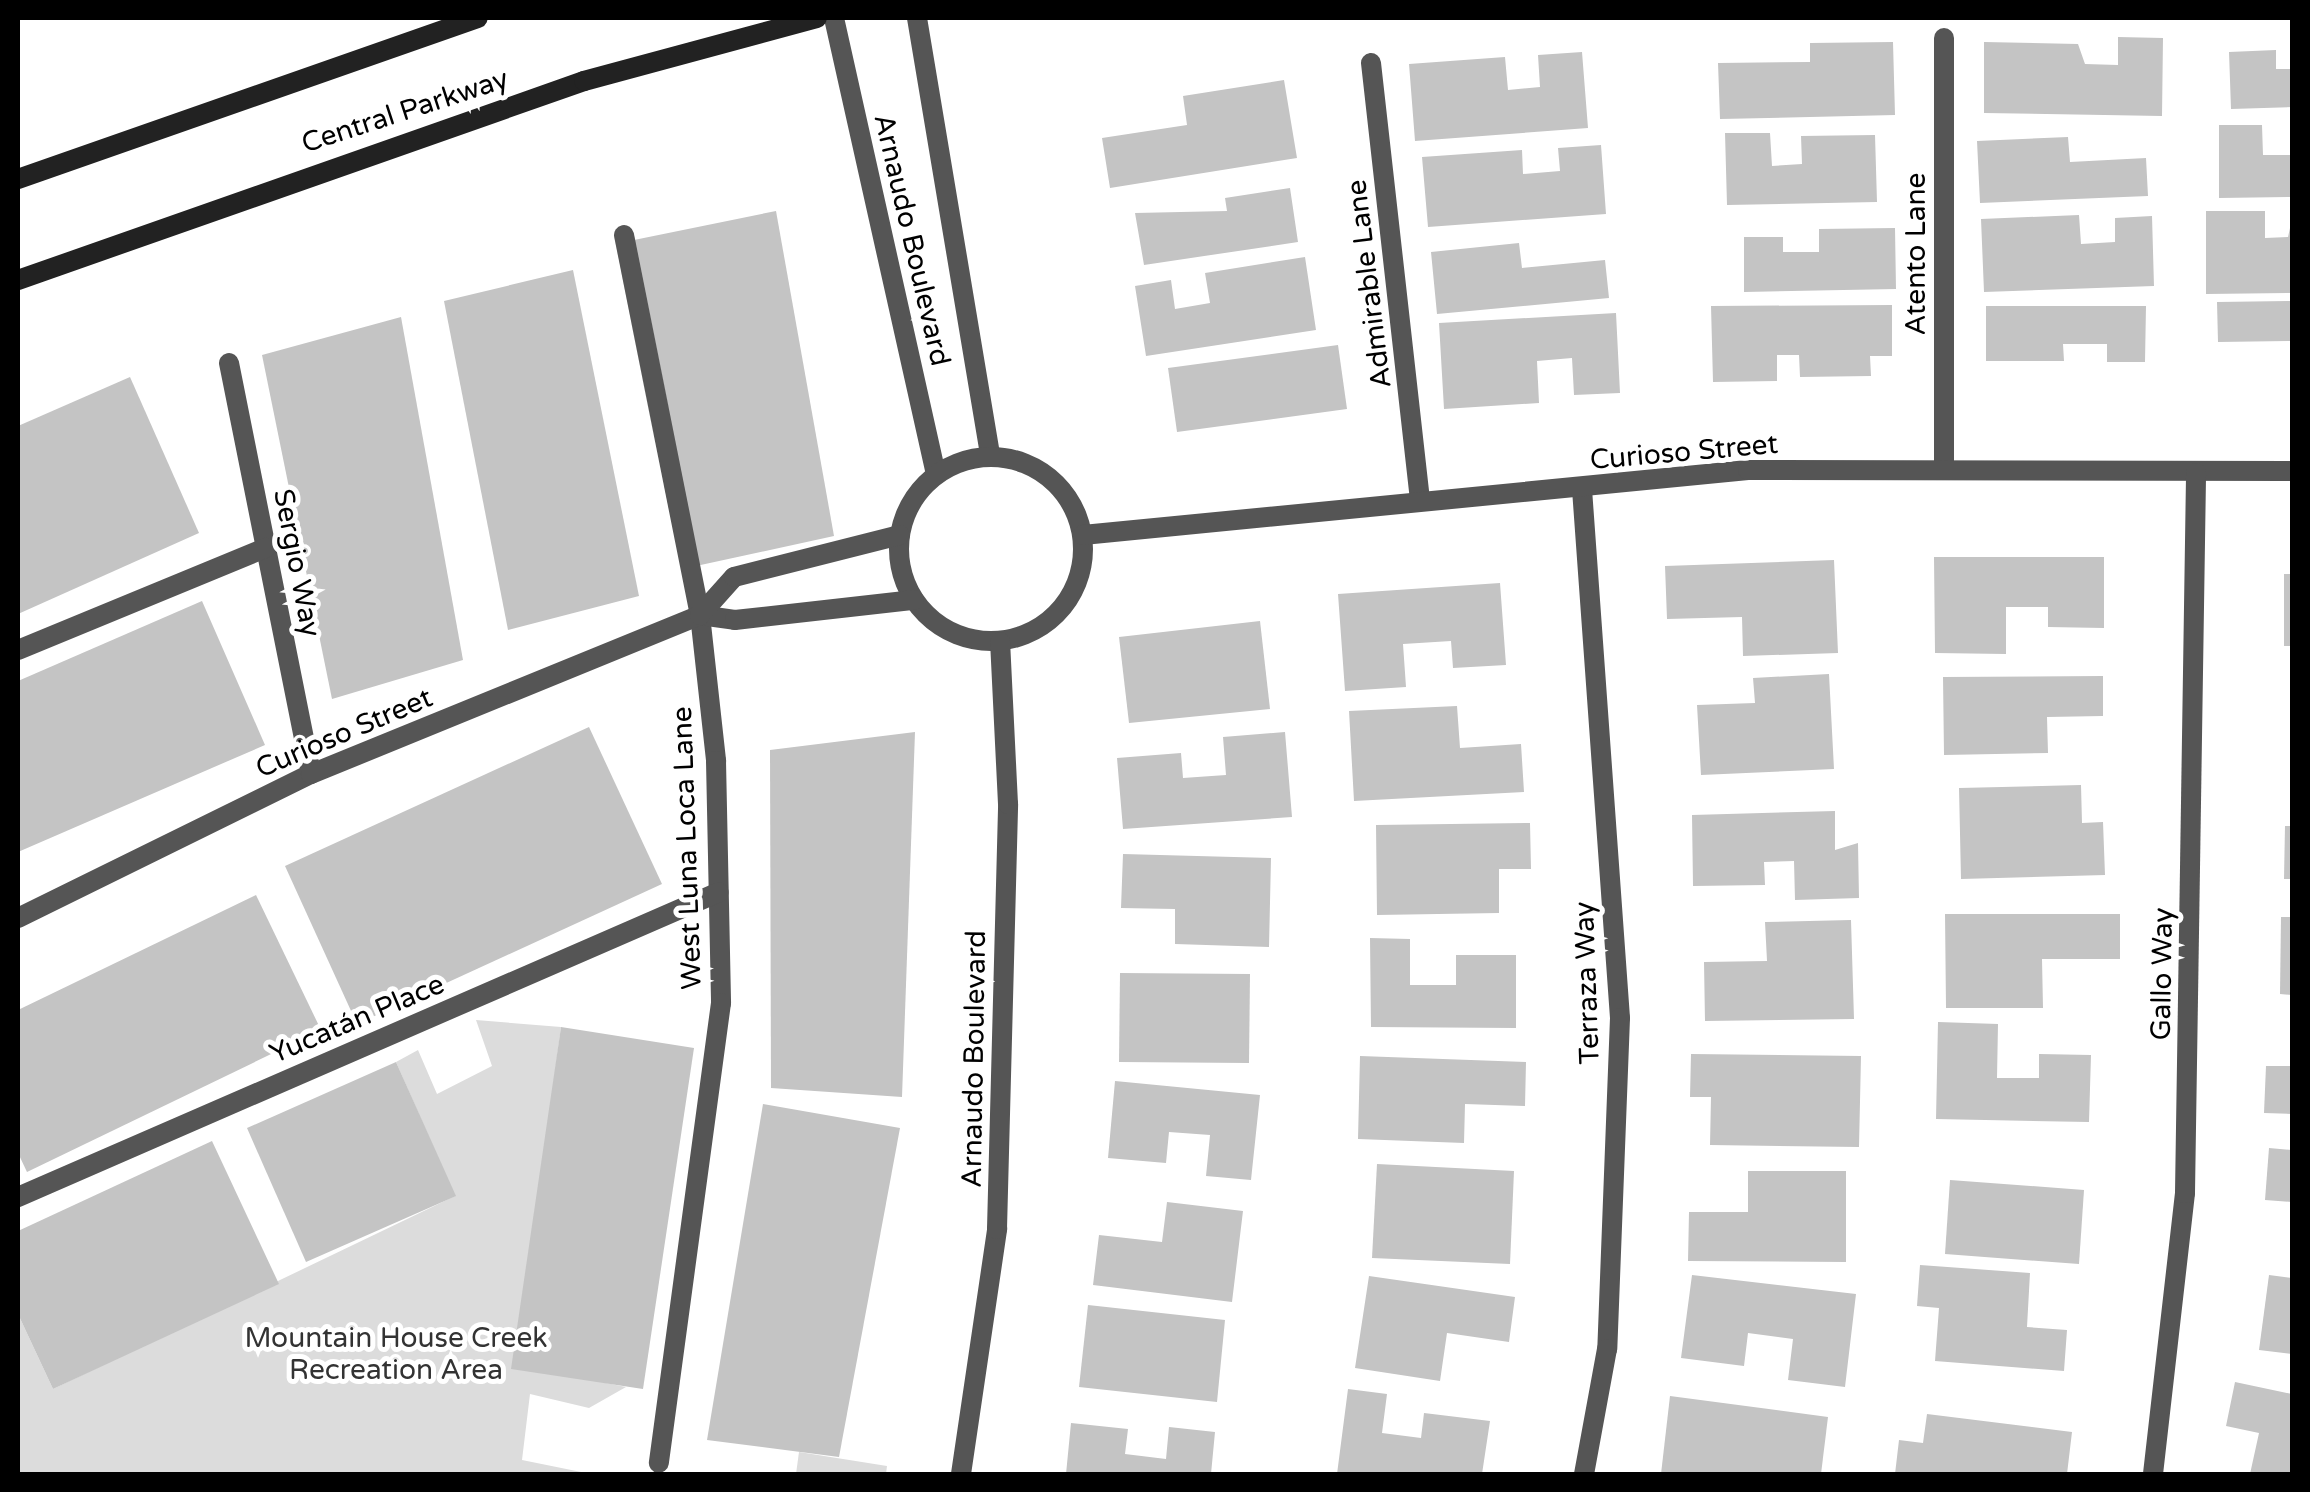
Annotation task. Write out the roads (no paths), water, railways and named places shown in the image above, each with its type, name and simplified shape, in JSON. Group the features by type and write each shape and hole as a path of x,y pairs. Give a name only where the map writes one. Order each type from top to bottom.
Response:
{"main road":[{"path":"18,178 478,18"},
{"name":"Central Parkway","path":"18,280 584,80 817,18"}],"street":[{"name":"Arnaudo Boulevard","path":"834,18 936,474"},
{"name":"Arnaudo Boulevard","path":"917,18 990,456"},
{"name":"Atento Lane","path":"1944,38 1944,469"},
{"name":"Admirable Lane","path":"1371,63 1420,498"},
{"name":"West Luna Loca Lane","path":"624,235 700,615 719,892 721,1003 659,1463"},
{"name":"Sergio Way","path":"229,363 311,774"},
{"path":"990,456 1051,479 1084,535 1083,565 1064,606 1029,634 1000,642 942,628 914,600 900,535 936,474 990,456"},
{"name":"Curioso Street","path":"1084,535 1420,498 1582,489 1748,470 2292,470"},
{"name":"Gallo Way","path":"2153,1474 2185,1193 2196,473"},
{"name":"Terraza Way","path":"1582,489 1620,1018 1608,1349 1584,1474"},
{"name":"Curioso Street","path":"700,615 734,577 900,535"},
{"path":"18,650 266,548"},
{"name":"Curioso Street","path":"18,918 311,774 700,615 914,600"},
{"name":"Arnaudo Boulevard","path":"962,1474 998,1229 1008,804 1000,642"},
{"name":"Yucatán Place","path":"18,1198 719,892"}],"park label":[{"name":"Mountain House Creek Recreation Area","path":"396,1354"}]}
